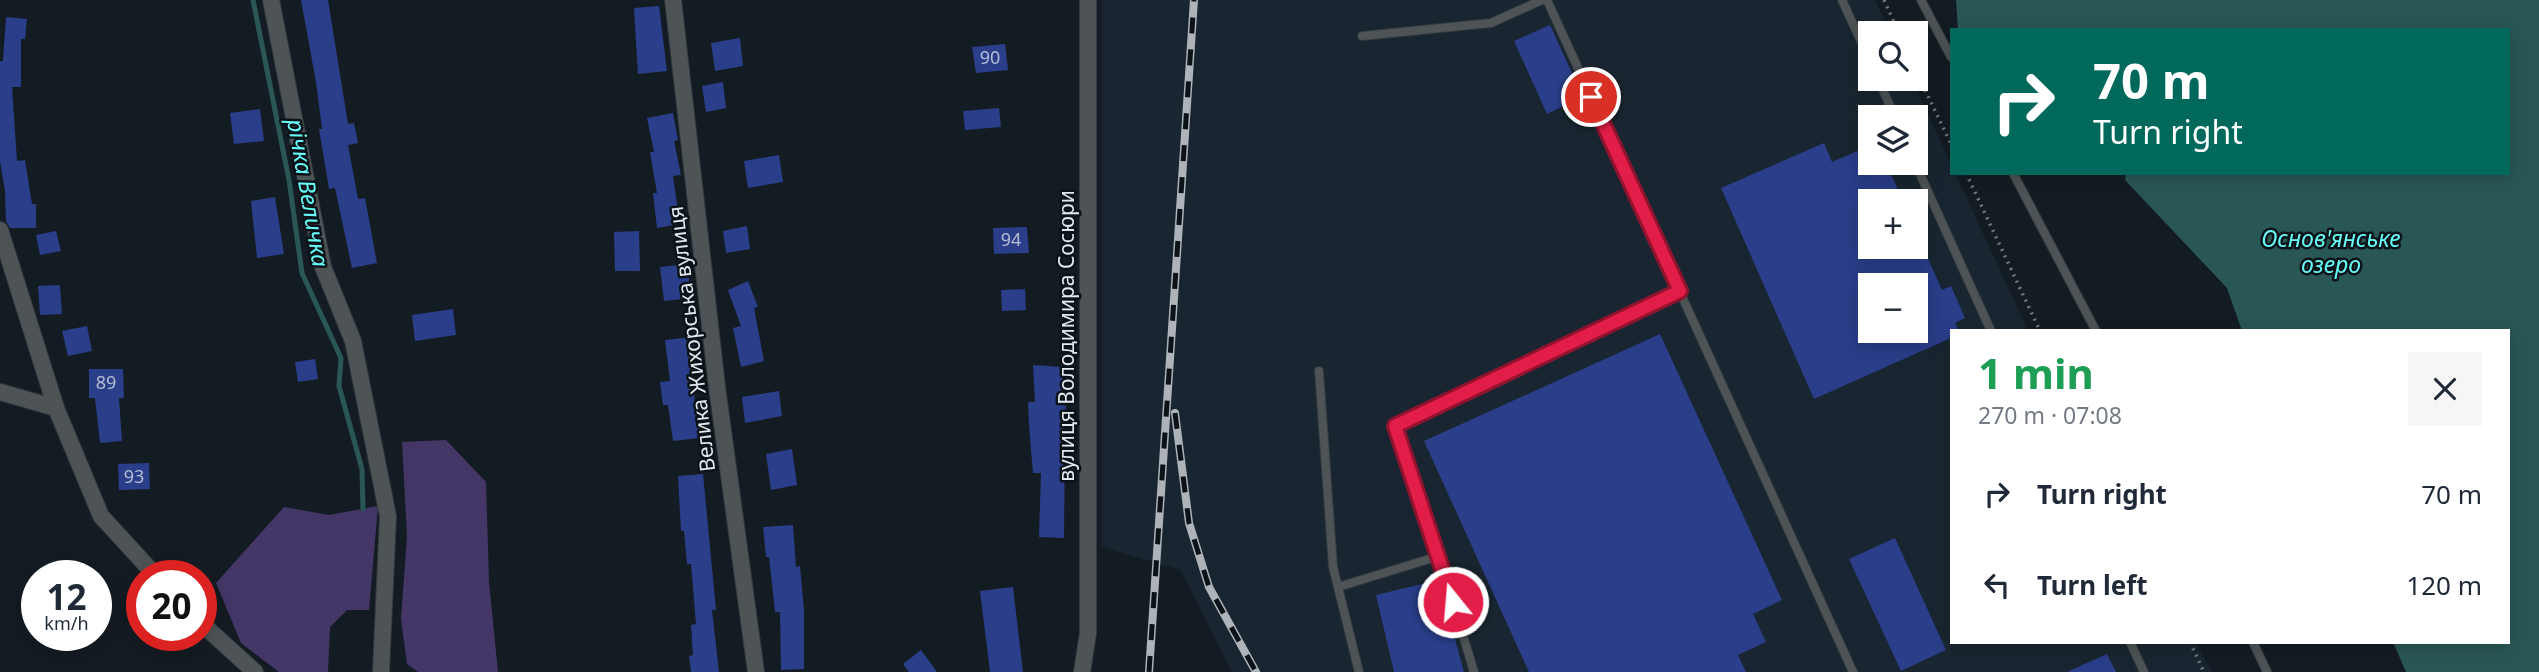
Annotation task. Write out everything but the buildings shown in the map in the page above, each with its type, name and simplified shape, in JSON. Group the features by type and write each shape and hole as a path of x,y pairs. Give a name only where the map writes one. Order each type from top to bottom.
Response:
{"street":[{"path":"271,0 323,267 353,341 387,516 381,672"},
{"name":"Велика Жихорська вулиця","path":"673,0 717,387 756,672"},
{"name":"вулиця Володимира Сосюри","path":"1082,672 1088,633 1088,0"},
{"path":"0,230 56,408 101,516 141,560"},
{"path":"0,392 56,408"},
{"path":"217,638 255,672"}],"lane":[{"path":"1362,36 1491,23 1545,0 1853,672"},
{"path":"1842,0 1858,35"},
{"path":"1921,0 1950,55"},
{"path":"1920,175 1990,329"},
{"path":"2014,175 2095,329"},
{"path":"1474,672 1439,555 1395,426 1680,291"},
{"path":"1319,370 1333,567 1359,672"},
{"path":"1338,587 1439,555"},
{"path":"2131,644 2144,672"},
{"path":"2254,644 2267,672"}],"path":[{"path":"1884,0 1894,21"},
{"path":"1926,91 1950,142"},
{"path":"1967,175 2039,329"},
{"path":"2191,644 2204,672"}],"shaded area":[{"path":"1102,0 1875,0 1885,21 1858,21 1858,91 1917,91 1924,105 1858,105 1858,175 1928,175 1928,114 1950,163 1950,175 1956,175 2027,329 1950,329 1950,644 2196,644 2212,672 1232,672 1181,570 1102,547"},
{"path":"446,440 486,482 489,582 498,672 418,672 407,664 401,619 407,536 402,442"},
{"path":"378,506 369,610 347,610 330,627 328,672 279,672 241,643 217,582 284,507 329,515"}],"water":[{"name":"Основ'янське озеро","path":"1956,0 2539,0 2539,672 2406,672 2394,644 2510,644 2510,329 2241,329 2227,288 2125,180 2126,175 2510,175 2510,28 1958,28"}],"waterway":[{"name":"річка Величка","path":"253,0 289,180 302,273 341,358 339,386 362,469 363,509"}],"railway":[{"path":"1149,672 1194,0"},
{"path":"1175,413 1189,523 1209,587 1256,672"}],"route":[{"path":"1453,602 1395,426 1680,291 1591,97"}]}
